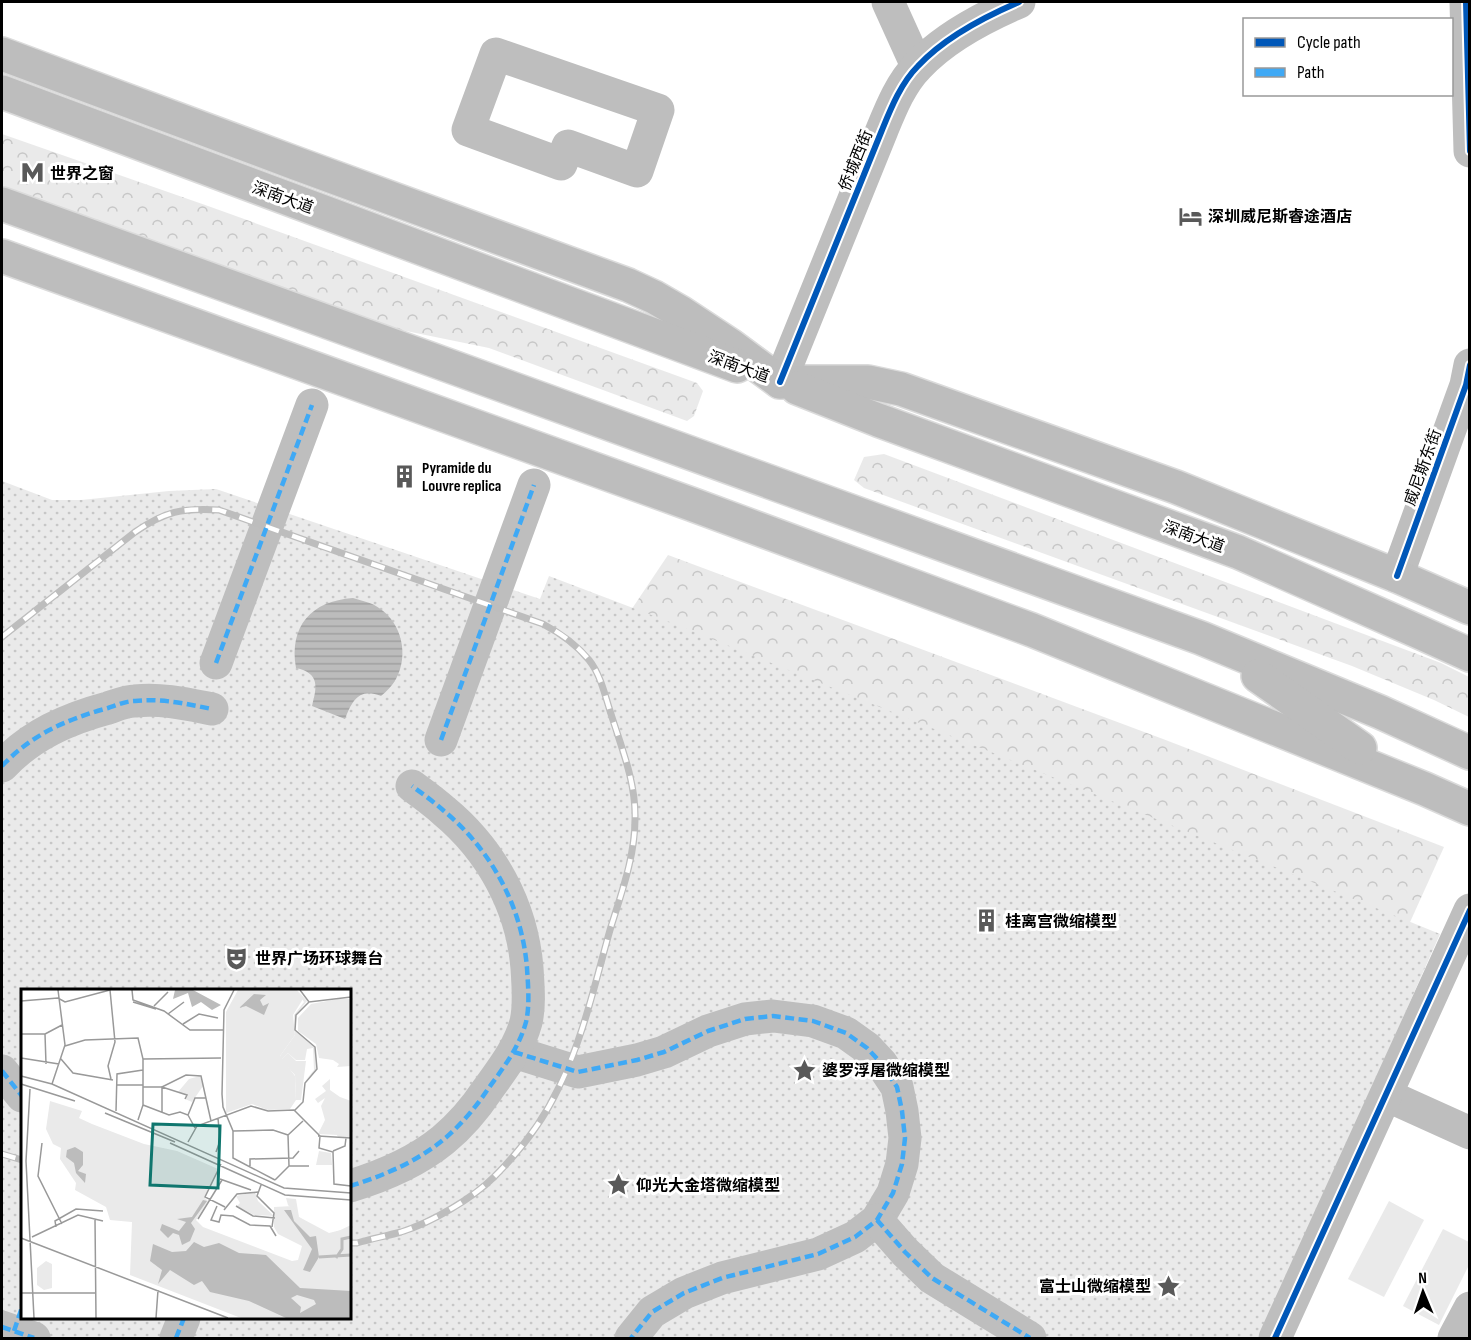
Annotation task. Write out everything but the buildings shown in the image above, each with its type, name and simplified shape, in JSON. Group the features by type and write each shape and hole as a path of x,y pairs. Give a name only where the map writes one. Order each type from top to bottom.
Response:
{"main road":[{"path":"2,54 628,285 680,312 780,382 868,382 901,389 1176,487 1397,576 1470,608"},
{"name":"深南大道","path":"2,92 878,420 1238,552 1470,656"},
{"path":"59,113 295,163"},
{"path":"2,204 1201,639 1380,712 1470,753"},
{"path":"2,256 691,504 1032,630 1470,809"},
{"path":"691,504 823,502"},
{"path":"1264,523 1302,543 1419,632"},
{"path":"1201,639 1260,677 1369,755 1425,789"}],"street":[{"path":"888,2 916,66"},
{"name":"侨城西街","path":"780,382 892,107 903,86 916,66 936,50 969,27 1019,2"},
{"path":"1466,2 1470,151"},
{"path":"496,54 658,110 637,171 568,146 561,164 468,130 496,54"},
{"name":"威尼斯东街","path":"1397,576 1466,385 1470,365"},
{"path":"216,663 312,405"},
{"path":"441,740 534,485"},
{"path":"2,766 11,756 43,732 80,715 101,709 133,701 165,700 212,709"},
{"path":"351,1186 404,1166 443,1140 477,1106 514,1052 526,1022 529,989 526,951 514,906 495,867 469,836 445,811 412,786"},
{"path":"1275,1338 1470,910"},
{"path":"514,1052 578,1072 664,1052 708,1031 745,1019 773,1016 813,1021 846,1033 867,1048 881,1063 897,1087 905,1138 902,1164 893,1193 877,1220 855,1237 818,1254 722,1278 684,1293 652,1312 631,1338"},
{"path":"2,1071 21,1095"},
{"path":"1386,1095 1470,1133"},
{"path":"877,1220 932,1278 1030,1338"},
{"path":"1454,1338 1470,1308"},
{"path":"176,1338 183,1319"}],"green space":[{"path":"2,134 697,383 703,391 694,416 687,421 489,348 372,324 2,193"},
{"path":"884,454 1441,663 1469,677 1469,717 1352,666 864,488 854,480 864,457"},
{"path":"2,481 52,500 81,500 169,491 216,489 540,599 549,576 675,624 1440,934 1261,1338 2,1338"},
{"path":"668,555 1163,739 1444,847 1260,1254 613,637"},
{"path":"1389,1201 1424,1220 1384,1297 1348,1279"},
{"path":"1443,1229 1469,1242 1469,1265 1439,1325 1403,1306"}],"shaded area":[{"path":"353,598 370,603 387,614 401,640 402,660 393,684 381,696 367,693 357,697 345,719 312,706 315,682 309,673 296,668 295,653 296,640 306,618 325,604"}],"railway":[{"path":"2,637 135,532 156,519 174,512 219,510 543,624 573,644 584,654 597,672 631,779 635,806 633,847 588,1011 567,1070 552,1101 530,1136 503,1167 474,1194 425,1223 401,1232 351,1243"},
{"path":"2,1154 21,1160"}],"marked path":[{"path":"216,663 312,405"},
{"path":"441,740 534,485"},
{"path":"2,766 37,737 78,717 125,702 164,701 212,709"},
{"path":"351,1186 375,1178 410,1162 433,1148 456,1129 478,1103 510,1057 526,1022 527,968 519,923 511,901 490,861 476,843 461,826 412,786"},
{"path":"514,1052 578,1072 664,1052 708,1031 745,1019 773,1016 813,1021 846,1033 867,1048 881,1063 897,1087 905,1138 902,1164 893,1193 877,1220 855,1237 818,1254 722,1278 684,1293 652,1312 631,1338"},
{"path":"2,1071 21,1095"},
{"path":"877,1220 932,1278 1030,1338"},
{"path":"14,1331 21,1310"},
{"path":"176,1338 184,1319"},
{"path":"2,1327 34,1338"}],"cycle path":[{"path":"780,382 885,122 902,88 918,66 952,37 992,14 1019,2"},
{"path":"1466,2 1470,151"},
{"path":"1397,576 1466,385 1470,365"},
{"path":"1275,1338 1470,910"}],"place":[{"name":"世界之窗","path":"32,173"},
{"name":"深圳威尼斯睿途酒店","path":"1190,216"},
{"name":"Pyramide du Louvre replica","path":"404,476"},
{"name":"桂离宫微缩模型","path":"987,921"},
{"name":"世界广场环球舞台","path":"237,958"},
{"name":"婆罗浮屠微缩模型","path":"804,1070"},
{"name":"仰光大金塔微缩模型","path":"618,1185"},
{"name":"富士山微缩模型","path":"1169,1286"}]}
